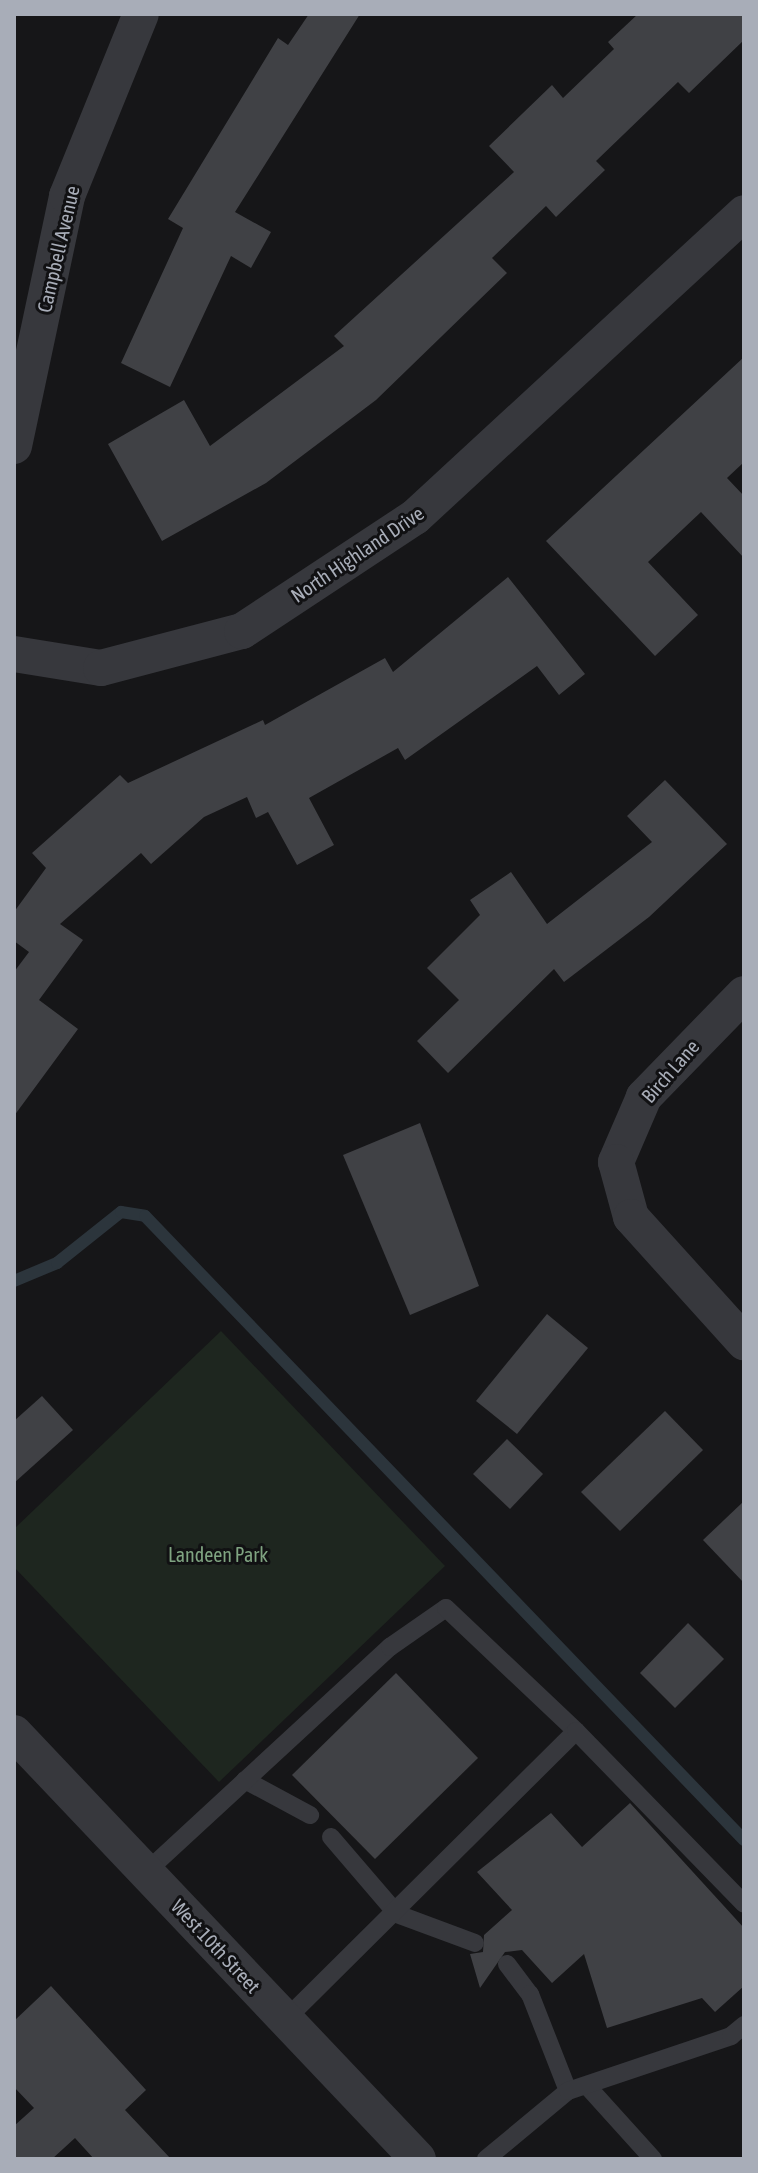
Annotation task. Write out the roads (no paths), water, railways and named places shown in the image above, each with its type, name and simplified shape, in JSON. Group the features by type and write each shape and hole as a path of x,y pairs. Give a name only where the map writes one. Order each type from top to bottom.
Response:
{"street":[{"name":"Campbell Avenue","path":"14,446 67,196 141,14"},
{"name":"North Highland Drive","path":"14,654 101,668 242,631 415,517 744,213"},
{"name":"Birch Lane","path":"744,994 644,1097 616,1162 631,1217 744,1342"},
{"name":"West 10th Street","path":"14,1733 418,2159"}],"lane":[{"path":"146,1872 390,1647 446,1608 576,1731 744,1904"},
{"path":"285,2020 397,1914 576,1731"},
{"path":"245,1780 310,1815"},
{"path":"331,1837 397,1914 475,1943"},
{"path":"507,1964 530,1994 568,2091"},
{"path":"486,2159 568,2091 588,2087 744,2025"},
{"path":"588,2087 653,2159"}],"waterway":[{"path":"14,1281 57,1263 121,1212 145,1216 744,1840"}],"park label":[{"name":"Landeen Park","path":"218,1554"}]}
